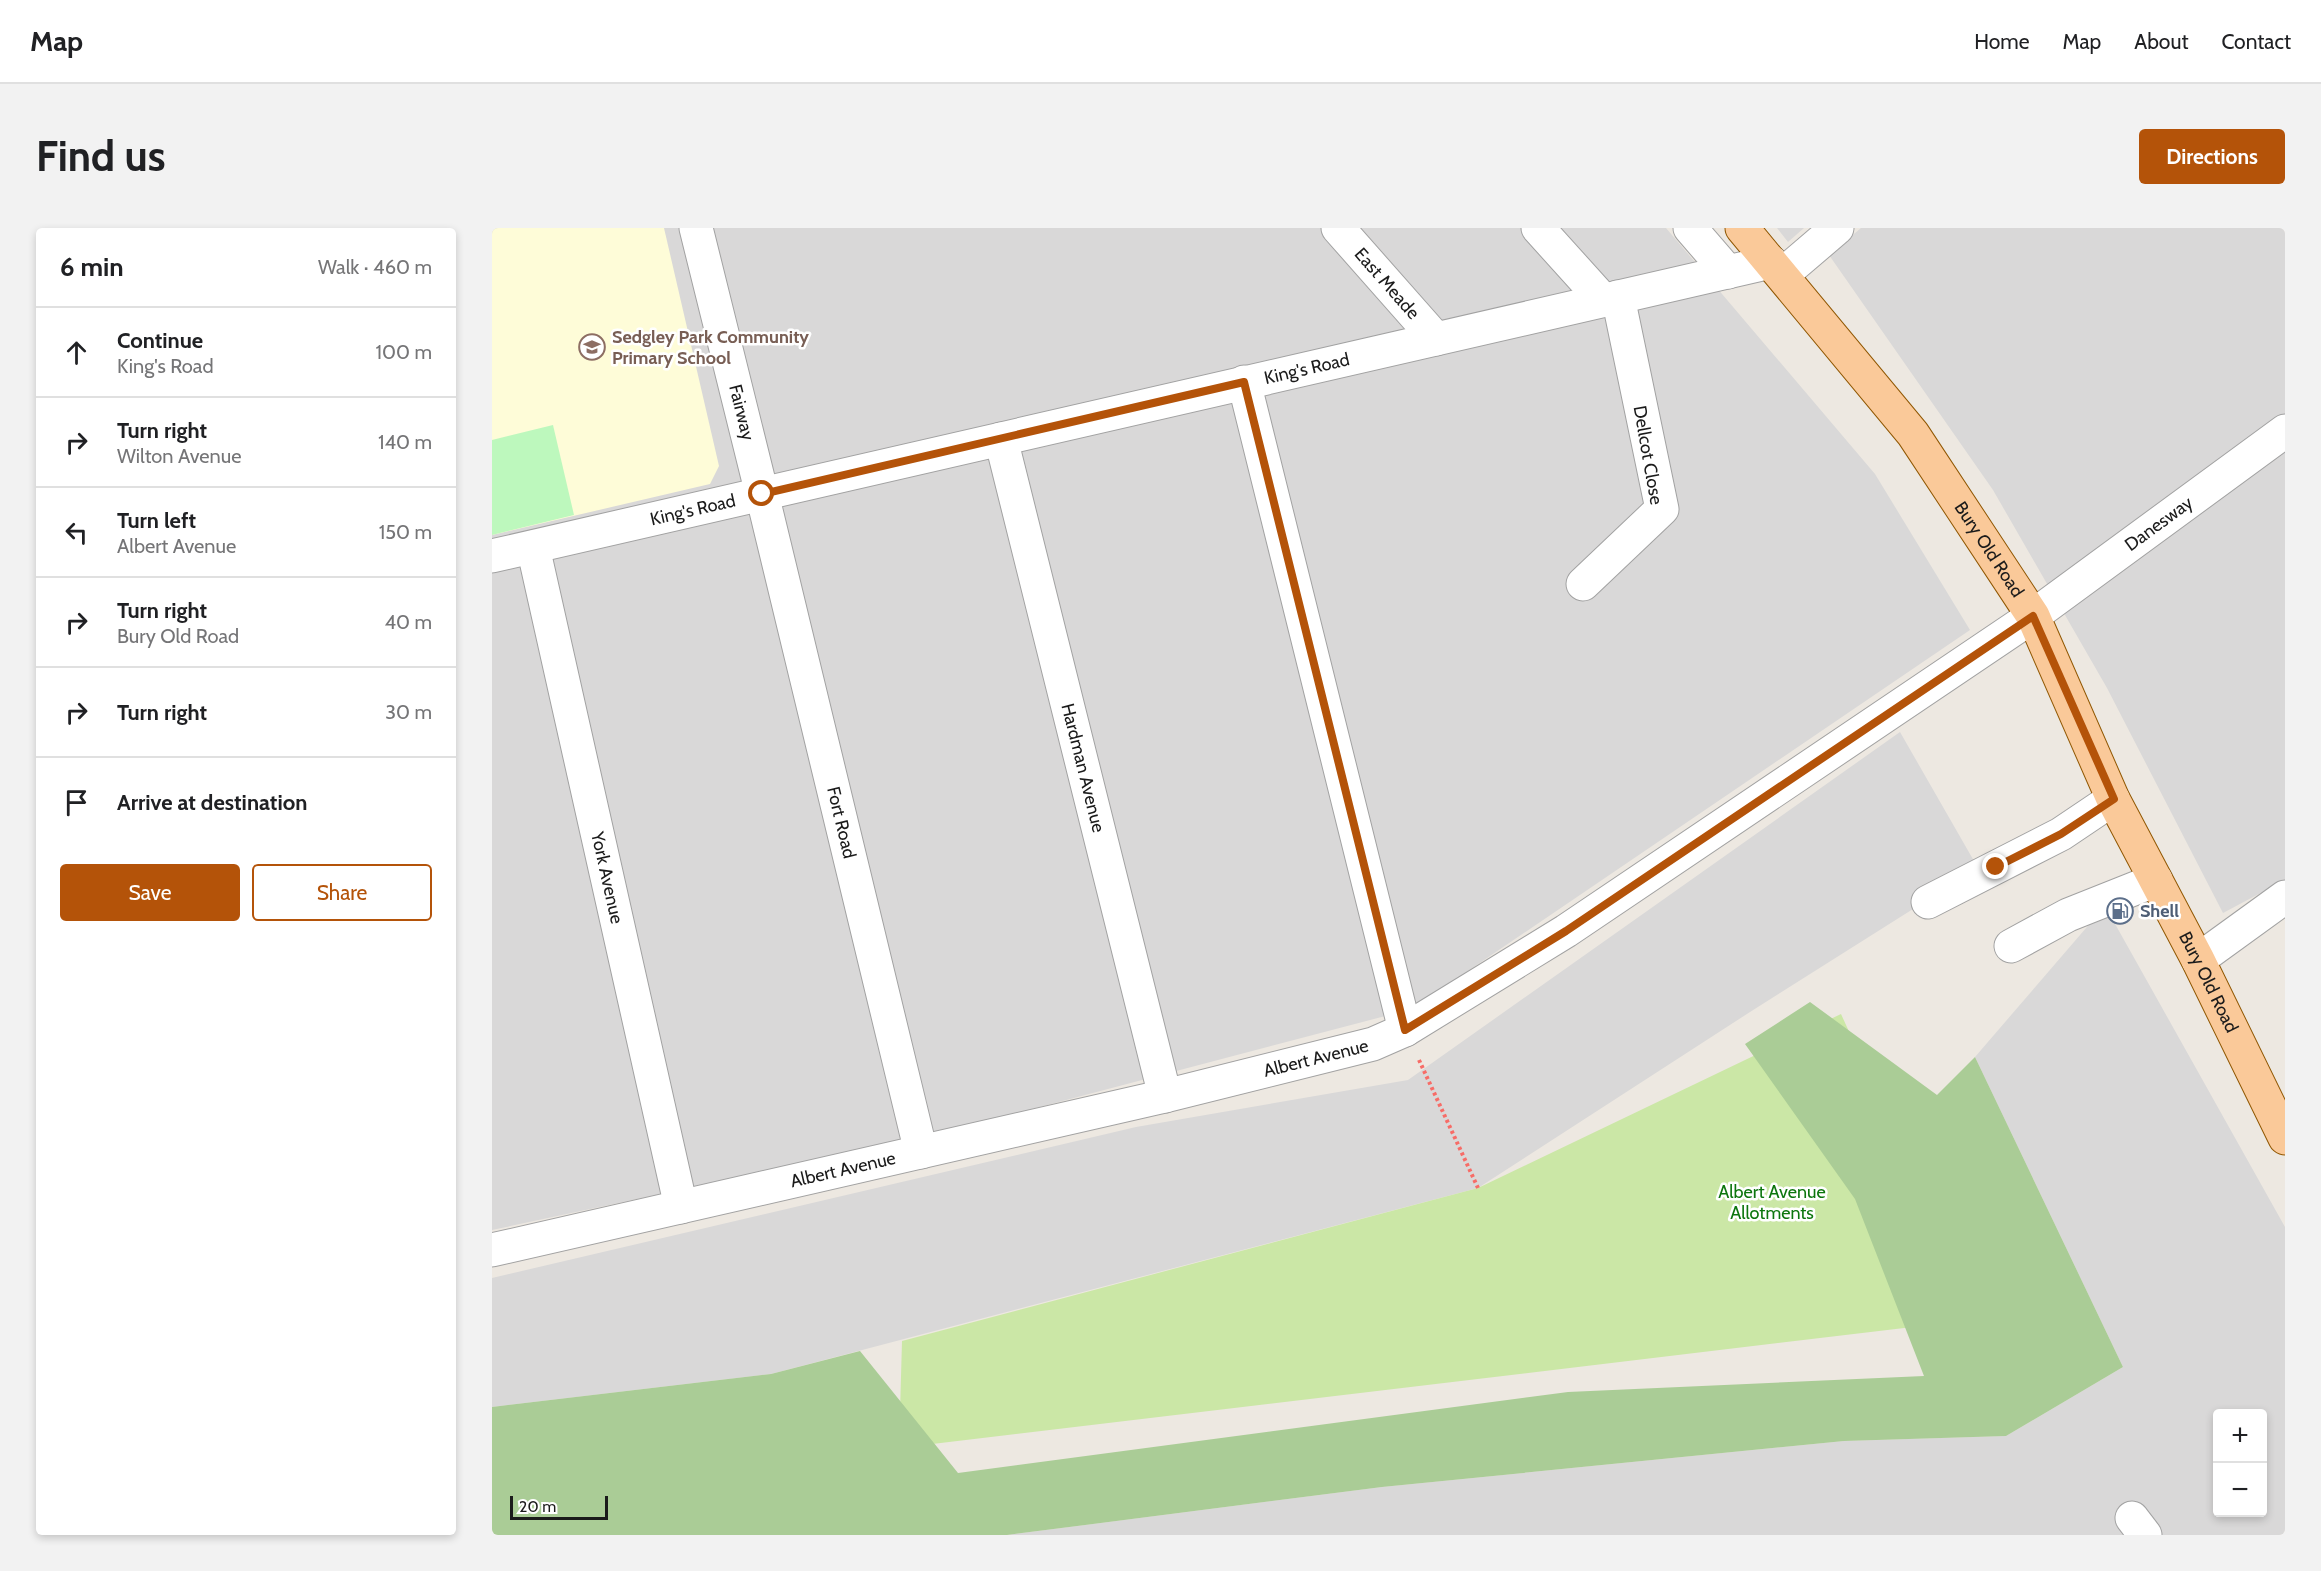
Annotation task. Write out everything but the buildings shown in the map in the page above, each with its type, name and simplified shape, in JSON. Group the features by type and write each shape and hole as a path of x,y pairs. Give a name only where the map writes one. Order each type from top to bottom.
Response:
{"main road":[{"name":"Bury Old Road","path":"1742,228 1912,434 2033,616 2114,799 2198,960 2285,1138"}],"street":[{"name":"Fairway","path":"696,228 762,494"},
{"name":"East Meade","path":"1338,228 1436,339"},
{"path":"1538,228 1610,298"},
{"path":"1690,228 1728,272"},
{"path":"1776,268 1837,228"},
{"name":"King's Road","path":"492,556 1610,298 1728,272 1776,268"},
{"name":"Dellcot Close","path":"1583,584 1662,509 1610,298"},
{"path":"1244,382 1405,1030"},
{"name":"Danesway","path":"2033,616 2285,431"},
{"name":"Hardman Avenue","path":"1001,439 1165,1096"},
{"name":"Fort Road","path":"762,494 921,1152"},
{"name":"York Avenue","path":"533,547 681,1207"},
{"name":"Albert Avenue","path":"492,1250 1165,1096 1373,1044 1405,1030 1566,931 2033,616"},
{"path":"1928,902 2061,834 2114,799"},
{"path":"2011,946 2068,915 2156,880"},
{"path":"2198,960 2285,897"}],"path":[{"path":"1405,1030 1478,1188"}],"shaded area":[{"path":"492,228 1666,228 1875,474 1970,630 1412,1009 918,1139 492,1230"},
{"name":"Sedgley Park Community Primary School","path":"492,228 664,228 719,466 710,484 492,535"},
{"path":"1777,228 1804,228 1788,242"},
{"path":"1861,228 2285,228 2285,880 2223,913 2107,688 1993,490 1829,255"},
{"path":"1900,732 1978,868 1478,1188 771,1374 492,1407 492,1278 1136,1127 1408,1080"},
{"path":"2105,906 2285,1227 2285,1535 1007,1535 1382,1487 1844,1441 2006,1436 2123,1367 1975,1057"}],"green space":[{"path":"553,425 574,515 492,535 492,440"},
{"path":"1810,1002 1937,1095 1975,1057 2123,1367 2006,1436 1844,1441 1382,1487 1007,1535 492,1535 492,1407 771,1374 860,1351 958,1473 1568,1392 1924,1376 1855,1199 1745,1044"},
{"name":"Albert Avenue Allotments","path":"1841,1014 1980,1319 899,1448 902,1341 1478,1188"}],"place":[{"name":"Sedgley Park Community Primary School","path":"592,347"},
{"name":"Shell","path":"2120,911"}],"route":[{"path":"762,494 1244,382 1405,1030 1566,931 2033,616 2114,799 2061,834 1996,867"}]}
